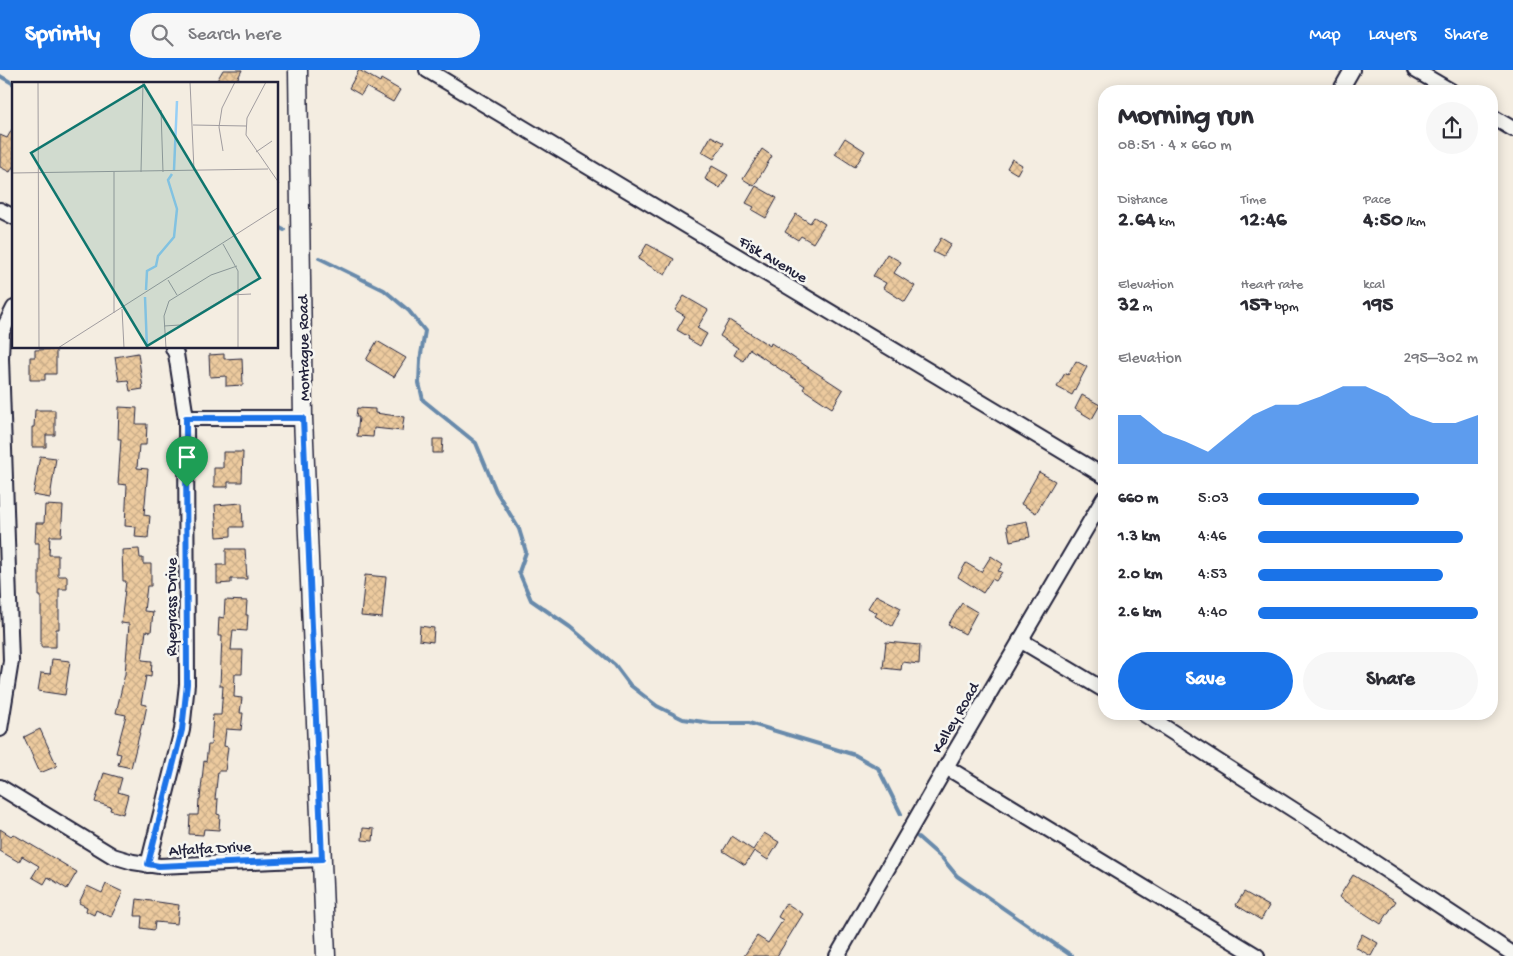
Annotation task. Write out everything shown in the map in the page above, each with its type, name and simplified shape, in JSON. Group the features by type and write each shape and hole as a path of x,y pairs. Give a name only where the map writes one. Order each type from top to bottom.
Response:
{"main road":[{"name":"Montague Road","path":"298,70 303,418 326,956"}],"street":[{"name":"Fisk Avenue","path":"427,70 1098,472"},
{"path":"1343,85 1352,70"},
{"path":"1415,70 1441,85"},
{"path":"1498,120 1513,129"},
{"path":"0,210 12,216"},
{"path":"0,729 11,661 1,358 2,332 12,312"},
{"name":"Ryegrass Drive","path":"148,864 182,730 187,684 186,418 176,354 174,349"},
{"path":"186,418 303,418"},
{"name":"Kelley Road","path":"843,954 946,767 1098,508"},
{"path":"1020,640 1098,686"},
{"path":"1153,720 1513,954"},
{"path":"946,767 1257,956"},
{"name":"Alfalfa Drive","path":"0,787 113,856 132,862 159,866 322,859"}],"building":[{"path":"223,70 242,70 236,82 216,82"},
{"path":"359,70 380,82 381,79 400,90 393,102 366,87 361,95 349,88"},
{"path":"12,129 12,168 10,172 0,167 0,135 7,138"},
{"path":"711,136 724,143 714,159 702,152"},
{"path":"845,138 865,151 855,167 835,154"},
{"path":"762,149 772,156 754,186 743,179"},
{"path":"1012,159 1022,165 1017,174 1007,168"},
{"path":"712,166 728,175 720,188 705,179"},
{"path":"756,186 777,198 766,218 752,210 754,207 746,203"},
{"path":"796,214 810,223 814,217 825,224 813,243 801,236 798,240 785,232"},
{"path":"941,238 951,244 943,257 933,252"},
{"path":"647,244 674,259 665,275 638,259"},
{"path":"887,254 901,262 894,273 915,286 905,302 883,288 886,283 873,276"},
{"path":"684,296 708,310 697,328 707,334 700,346 677,330 685,316 675,310"},
{"path":"729,320 770,346 771,343 843,390 832,408 803,389 805,386 750,349 743,361 734,355 738,348 720,336"},
{"path":"377,341 406,358 394,377 366,360"},
{"path":"56,349 56,374 45,374 45,380 30,380 30,357 35,357 35,350"},
{"path":"138,353 143,389 130,391 128,380 119,381 115,357"},
{"path":"224,354 224,359 242,358 243,385 226,386 226,376 210,377 209,355"},
{"path":"1076,361 1087,367 1072,395 1057,387 1065,373 1068,375"},
{"path":"1082,395 1098,404 1098,408 1092,419 1075,409"},
{"path":"119,407 137,408 136,424 147,424 146,445 139,445 137,468 148,469 144,515 150,516 148,538 135,537 136,527 125,526 127,485 118,484 121,439 118,439"},
{"path":"357,408 375,409 375,413 404,417 402,431 374,428 373,437 357,436 359,417 356,417"},
{"path":"35,410 55,410 55,435 46,435 46,447 32,447 32,427 34,427"},
{"path":"433,439 443,439 442,453 433,453"},
{"path":"223,452 243,452 242,482 228,482 228,487 214,487 214,468 223,468"},
{"path":"40,456 56,458 50,498 33,495"},
{"path":"1039,472 1055,481 1036,513 1021,504"},
{"path":"242,503 243,527 231,527 231,536 217,537 215,505"},
{"path":"45,505 63,506 61,536 50,536 49,555 58,555 58,576 67,576 67,589 59,589 59,629 56,629 56,647 41,647 39,543 35,543 36,523 44,523"},
{"path":"1027,521 1030,537 1010,541 1007,525"},
{"path":"139,549 140,558 143,558 143,564 151,564 151,586 147,586 144,611 153,612 151,632 146,631 142,660 152,661 151,677 146,676 141,704 147,705 131,768 118,765 121,754 116,753 126,715 116,713 125,674 129,624 121,623 126,581 123,581 122,550"},
{"path":"226,549 245,549 247,579 231,579 231,583 217,584 217,565 226,565"},
{"path":"991,556 1003,564 998,571 1002,572 996,581 992,579 983,593 958,577 966,563 981,572"},
{"path":"365,575 386,577 382,618 361,616"},
{"path":"876,595 901,608 892,626 875,616 877,613 868,608"},
{"path":"225,600 247,601 247,631 233,630 231,650 243,650 242,674 235,674 234,697 242,698 240,713 243,713 241,730 226,729 224,746 228,747 225,771 218,771 215,799 218,799 219,830 204,829 203,835 189,834 190,815 198,815 204,761 206,762 208,745 211,745 213,715 221,715 223,686 220,686 222,636 218,636 219,617 224,618"},
{"path":"962,603 977,612 965,634 948,625"},
{"path":"420,626 434,628 433,642 419,640"},
{"path":"886,642 920,645 919,664 902,662 901,670 883,668"},
{"path":"52,659 70,661 65,695 38,691 41,673 50,674"},
{"path":"40,729 57,766 40,773 24,737"},
{"path":"104,773 122,778 118,792 128,795 123,814 110,810 111,807 95,802"},
{"path":"363,828 374,829 373,841 362,840"},
{"path":"0,829 11,836 13,834 77,872 67,889 48,877 44,884 32,877 39,866 22,856 19,862 0,851"},
{"path":"764,833 779,842 768,860 754,851 745,865 723,851 732,836 753,850"},
{"path":"1353,875 1396,901 1381,924 1339,897"},
{"path":"106,884 123,892 111,917 96,910 94,915 86,911 87,907 79,903 87,886 102,893"},
{"path":"1244,892 1269,906 1261,920 1236,905"},
{"path":"137,899 179,905 177,924 155,922 154,930 141,928 142,916 135,916"},
{"path":"786,903 803,914 777,956 744,956 757,936 768,943 783,920 778,917"},
{"path":"1362,934 1378,943 1371,956 1355,947"}],"waterway":[{"path":"0,76 12,83"},
{"path":"279,228 284,230"},
{"path":"319,258 384,290 409,311 425,331 420,360 419,383 423,400 476,443 496,491 519,529 526,552 519,572 531,600 570,627 615,665 630,685 657,706 683,719 711,723 749,723 855,755 878,768 901,814"},
{"path":"918,837 943,859 957,876 1072,956"}],"route":[{"path":"186,418 303,418 322,859 159,866 148,864 182,730 187,684 187,487 186,418"}]}
